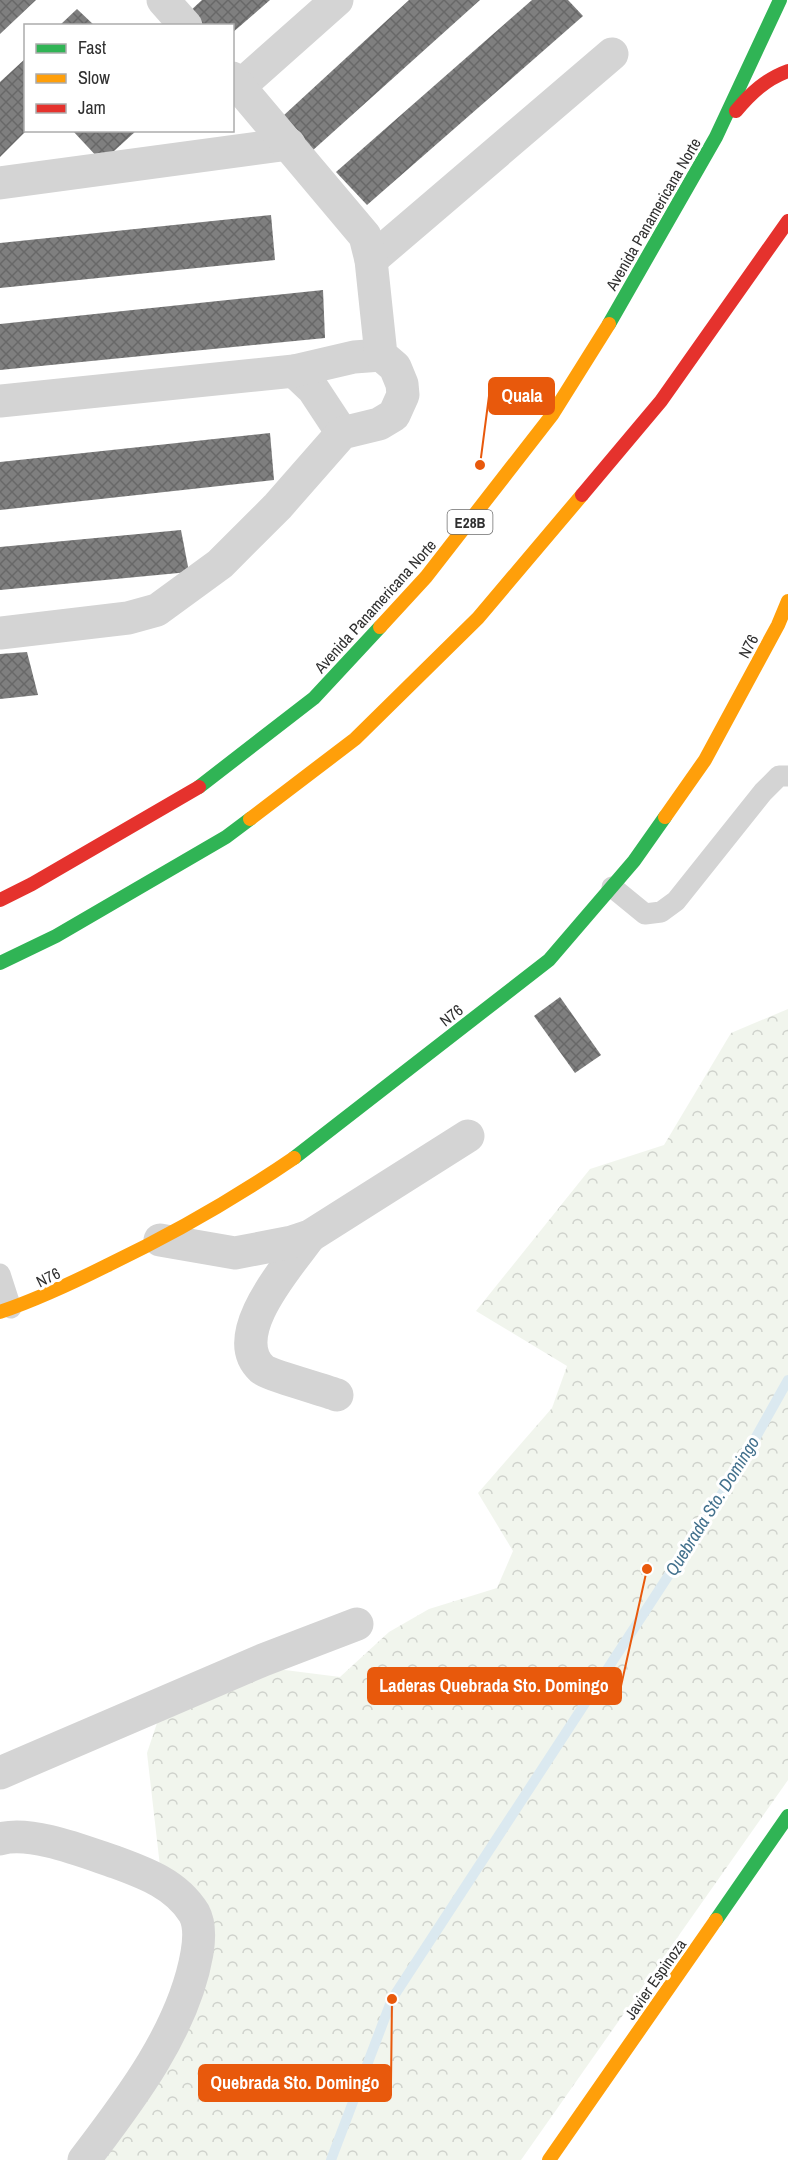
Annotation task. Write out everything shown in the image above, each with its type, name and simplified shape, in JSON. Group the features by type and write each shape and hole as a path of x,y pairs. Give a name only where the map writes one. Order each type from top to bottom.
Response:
{"main road":[{"name":"Avenida Panamericana Norte","path":"0,900 197,788 314,698 426,577 552,415 596,346 716,137 780,0"},
{"path":"716,137 755,90 773,76 788,71"},
{"path":"0,963 56,936 226,837 355,739 478,618 653,410 788,220"},
{"name":"N76","path":"5,1310 39,1299 160,1240 261,1180 312,1145 549,960 634,861 705,760 778,625 788,601"},
{"name":"Javier Espinoza","path":"549,2160 788,1816"}],"street":[{"path":"163,0 184,24"},
{"path":"0,633 128,618 157,610 220,564 278,506 342,433 379,424 394,415 399,406 403,395 402,384 395,367 381,355 365,236 236,82 337,0"},
{"path":"370,260 612,54"},
{"path":"0,183 289,144"},
{"path":"0,401 294,371 354,357 381,355"},
{"path":"294,371 313,389 342,433"},
{"path":"160,1240 235,1253 292,1242 310,1236 468,1136"},
{"path":"310,1236 259,1308 252,1324 252,1347 263,1369 337,1395"},
{"path":"0,1773 262,1660 357,1624"},
{"path":"0,1839 7,1836 52,1842 151,1875 179,1893 195,1915 199,1939 194,1971 181,2010 136,2087 84,2160"}],"lane":[{"path":"612,887 645,914 661,912 676,901 763,792 779,776 788,776"},
{"path":"0,1274 5,1310"}],"green space":[{"path":"788,1009 788,1780 521,2160 89,2160 205,1940 161,1875 147,1753 160,1714 269,1668 340,1677 389,1632 429,1609 497,1588 513,1551 478,1493 552,1408 567,1366 476,1311 590,1169 664,1145 731,1033"}],"building":[{"path":"0,0 36,0 0,34"},
{"path":"202,0 270,0 234,31 234,24 200,24 189,12"},
{"path":"409,0 480,0 312,151 283,116"},
{"path":"532,0 568,0 583,16 367,205 336,172"},
{"path":"77,9 93,24 61,24"},
{"path":"24,60 25,132 0,157 0,82"},
{"path":"74,132 135,132 102,162"},
{"path":"271,215 275,260 0,288 0,243"},
{"path":"323,290 325,338 0,370 0,324"},
{"path":"270,433 274,480 0,510 0,462"},
{"path":"181,530 189,572 0,590 0,547"},
{"path":"27,652 38,695 0,699 0,654"},
{"path":"560,997 601,1055 575,1073 534,1016"}],"waterway":[{"name":"Quebrada Sto. Domingo","path":"331,2160 392,1999 738,1469 788,1380"}],"traffic: fast":[{"path":"609,324 716,137 780,0"},
{"path":"199,787 314,698 380,627"},
{"path":"294,1158 549,960 634,861 665,817"},
{"path":"0,963 56,936 226,837 250,819"},
{"path":"716,1920 788,1816"}],"traffic: slow":[{"path":"380,627 426,577 552,415 609,324"},
{"path":"250,819 355,739 478,618 582,495"},
{"path":"665,817 705,760 778,625 788,601"},
{"path":"0,1312 67,1285 154,1242 202,1216 294,1158"},
{"path":"549,2160 716,1920"}],"traffic: jam":[{"path":"736,111 759,87 788,71"},
{"path":"582,495 661,401 788,221"},
{"path":"0,900 32,884 199,787"}],"place":[{"name":"Quala","path":"480,465"},
{"name":"Laderas Quebrada Sto. Domingo","path":"647,1569"},
{"name":"Quebrada Sto. Domingo","path":"392,1999"}]}
